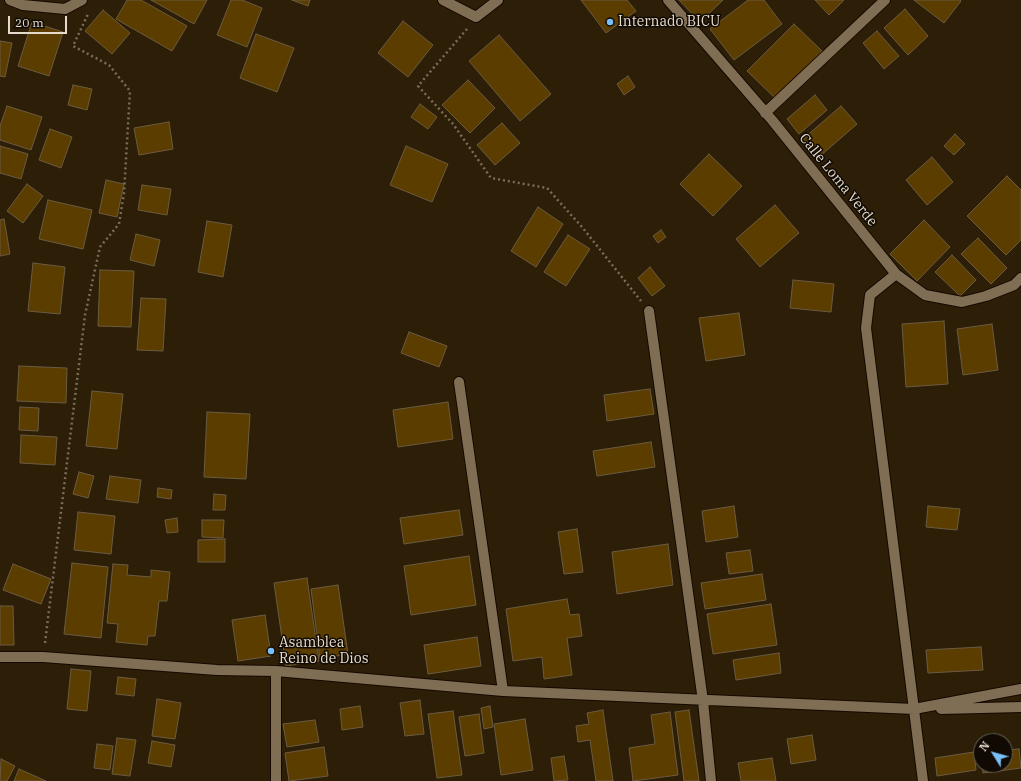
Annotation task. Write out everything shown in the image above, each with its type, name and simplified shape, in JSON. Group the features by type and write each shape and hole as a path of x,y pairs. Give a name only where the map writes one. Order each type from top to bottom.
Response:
{"street":[{"path":"10,0 24,5 65,8 82,0"},
{"path":"443,0 476,17 498,0"},
{"name":"Calle Loma Verde","path":"668,0 765,113 896,274 925,295 962,302 1014,285 1021,278"},
{"path":"765,113 885,0"},
{"path":"896,274 870,295 866,328 923,781"},
{"path":"649,311 703,701 712,781"},
{"path":"459,382 503,691"},
{"path":"0,657 43,658 217,670 276,672 503,691 703,701 914,709 1021,708"},
{"path":"276,672 276,781"},
{"path":"914,709 1021,689"}],"path":[{"path":"43,658 85,315 100,247 119,224 124,193 130,91 109,65 73,46 88,13"},
{"path":"476,17 418,86 454,124 491,178 547,188 582,227 649,311"}],"building":[{"path":"127,0 141,0 187,26 172,51 116,19"},
{"path":"151,0 207,0 194,24"},
{"path":"231,0 242,0 262,8 247,47 217,35"},
{"path":"292,0 310,0 308,6"},
{"name":"Internado BICU","path":"581,0 627,0 636,11 606,33"},
{"path":"679,0 723,0 700,22"},
{"path":"748,0 764,0 782,24 734,60 710,29"},
{"path":"815,0 844,0 829,15"},
{"path":"914,0 960,0 961,1 944,23"},
{"path":"905,9 928,36 908,55 884,28"},
{"path":"103,10 130,33 112,54 85,31"},
{"path":"403,21 433,45 408,77 378,53"},
{"path":"32,22 63,32 49,76 18,66"},
{"path":"794,24 822,51 775,98 747,71"},
{"path":"877,31 899,56 884,69 863,43"},
{"path":"256,34 294,48 277,92 240,78"},
{"path":"499,35 551,94 520,121 469,61"},
{"path":"0,41 12,43 5,77 0,76"},
{"path":"628,76 635,87 624,95 617,84"},
{"path":"468,80 495,108 470,133 442,105"},
{"path":"73,85 92,89 87,110 68,105"},
{"path":"815,95 827,110 799,134 787,119"},
{"path":"420,104 437,117 428,129 411,117"},
{"path":"7,106 42,117 31,150 0,140 0,126"},
{"path":"841,106 857,124 819,157 803,139"},
{"path":"169,122 173,149 139,155 134,128"},
{"path":"502,123 520,143 495,165 477,145"},
{"path":"50,129 72,137 61,168 39,160"},
{"path":"955,134 965,144 954,155 944,146"},
{"path":"0,146 28,154 21,179 0,173"},
{"path":"406,146 448,164 432,202 390,185"},
{"path":"709,154 742,186 713,216 680,184"},
{"path":"932,157 953,182 927,205 906,180"},
{"path":"1007,176 1021,190 1021,240 1006,255 967,216"},
{"path":"106,180 124,184 117,217 99,213"},
{"path":"27,184 43,196 23,223 7,211"},
{"path":"142,185 171,189 167,215 138,210"},
{"path":"48,200 92,210 83,249 39,239"},
{"path":"775,205 799,233 760,267 736,239"},
{"path":"538,207 563,224 536,267 511,251"},
{"path":"4,219 10,254 0,256 0,220"},
{"path":"924,220 950,247 917,281 890,254"},
{"path":"207,221 232,225 223,277 198,272"},
{"path":"661,230 666,237 658,243 653,236"},
{"path":"136,234 160,240 154,266 130,260"},
{"path":"568,235 590,249 566,286 544,272"},
{"path":"978,238 1007,268 991,284 961,254"},
{"path":"952,255 976,280 960,296 935,272"},
{"path":"33,263 65,267 60,314 28,311"},
{"path":"650,267 665,286 652,296 638,278"},
{"path":"100,270 134,271 131,327 98,326"},
{"path":"793,280 834,284 831,312 790,308"},
{"path":"141,298 166,299 163,351 137,350"},
{"path":"739,313 745,355 706,361 699,318"},
{"path":"944,321 948,384 906,387 902,324"},
{"path":"992,324 998,370 963,375 957,329"},
{"path":"409,332 447,346 439,367 401,353"},
{"path":"19,366 67,368 66,403 17,401"},
{"path":"650,389 654,414 607,421 604,395"},
{"path":"92,391 123,394 117,449 86,446"},
{"path":"448,402 453,439 398,447 393,410"},
{"path":"20,407 39,408 38,431 19,430"},
{"path":"207,412 250,414 246,479 204,477"},
{"path":"21,435 57,437 55,465 20,463"},
{"path":"651,442 655,467 597,476 593,451"},
{"path":"79,472 94,476 88,498 73,494"},
{"path":"110,476 141,480 138,503 106,499"},
{"path":"158,488 172,490 171,499 157,497"},
{"path":"214,494 226,495 225,510 213,510"},
{"path":"734,506 738,537 706,542 702,511"},
{"path":"928,506 960,509 957,530 926,527"},
{"path":"459,510 463,535 404,544 400,518"},
{"path":"78,512 115,516 111,554 74,550"},
{"path":"177,518 178,532 167,533 165,520"},
{"path":"202,520 224,520 223,538 202,537"},
{"path":"577,529 583,572 564,574 558,532"},
{"path":"225,539 225,562 198,562 198,540"},
{"path":"668,544 673,585 617,594 612,552"},
{"path":"750,550 753,571 729,574 726,553"},
{"path":"469,556 476,605 411,615 404,566"},
{"path":"72,563 108,567 101,638 64,634"},
{"path":"13,564 51,579 41,604 3,590"},
{"path":"113,564 128,565 127,575 151,577 151,570 170,572 167,601 159,601 155,636 148,636 147,645 116,642 118,624 107,623"},
{"path":"762,574 766,600 705,609 701,583"},
{"path":"307,578 319,661 286,666 274,583"},
{"path":"338,585 348,654 320,659 311,589"},
{"path":"567,599 570,615 579,614 582,636 567,638 572,675 544,679 542,657 513,661 506,609"},
{"path":"771,604 777,645 713,654 707,614"},
{"path":"0,606 13,606 14,645 0,645"},
{"path":"265,615 271,656 238,661 232,620"},
{"path":"477,637 481,666 428,674 424,645"},
{"path":"981,647 983,670 928,673 926,650"},
{"path":"779,653 781,673 736,680 733,660"},
{"path":"71,669 91,671 87,711 67,709"},
{"path":"118,677 136,679 134,696 116,694"},
{"path":"157,699 181,703 175,739 152,736"},
{"path":"420,700 424,734 405,736 400,703"},
{"path":"360,706 363,727 342,730 340,709"},
{"path":"490,706 493,727 484,729 481,708"},
{"path":"603,710 613,781 596,781 590,740 578,742 576,726 589,724 587,713"},
{"path":"689,710 699,781 684,781 675,712"},
{"path":"453,711 462,775 437,778 428,714"},
{"path":"670,712 678,775 633,781 629,748 655,744 651,715"},
{"path":"479,714 484,753 465,756 459,717"},
{"path":"525,719 533,770 501,775 494,724"},
{"path":"315,720 319,742 287,747 283,724"},
{"path":"812,735 816,760 791,764 787,739"},
{"path":"117,738 136,740 130,776 112,774"},
{"path":"152,741 175,745 171,767 148,763"},
{"path":"97,744 113,746 110,770 94,768"},
{"path":"324,747 328,776 289,781 285,753"},
{"path":"1013,749 1019,749 1021,768 1013,769"},
{"path":"973,752 973,770 937,776 935,758"},
{"path":"564,756 568,780 554,781 551,758"},
{"path":"772,758 776,781 741,781 738,763"},
{"path":"1,759 15,766 7,781 0,781"},
{"path":"19,769 46,781 14,781"}],"place":[{"name":"Internado BICU","path":"610,22"},
{"name":"Asamblea Reino de Dios","path":"271,651"}]}
